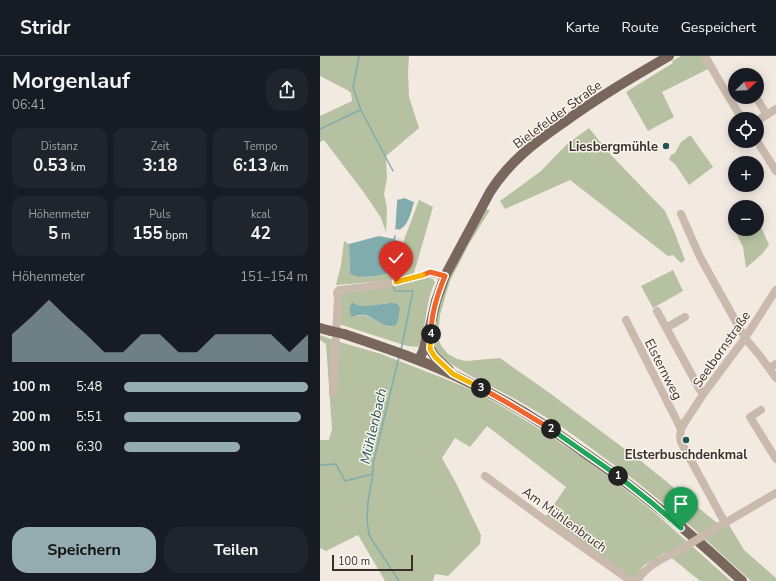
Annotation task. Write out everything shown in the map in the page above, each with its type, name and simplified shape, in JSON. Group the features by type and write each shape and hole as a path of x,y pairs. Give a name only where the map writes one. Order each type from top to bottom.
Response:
{"main road":[{"name":"Bielefelder Straße","path":"422,362 423,351 436,300 445,276 498,179 509,166 531,146 580,110 669,56"},
{"name":"Bielefelder Straße","path":"422,362 430,349 431,322"},
{"path":"320,328 344,334 399,353 453,374 534,418 607,468 652,503 742,581"},
{"path":"430,349 435,357 453,374"}],"street":[{"path":"705,56 738,112"},
{"path":"760,104 767,115"},
{"path":"764,117 776,109"},
{"path":"761,148 776,171"},
{"path":"682,214 700,257 744,338 773,366 776,378"},
{"path":"333,393 337,293 339,290 396,282 430,272 445,276"},
{"name":"Seelbornstraße","path":"683,425 776,290"},
{"path":"657,311 700,390 704,393"},
{"path":"666,328 685,317"},
{"name":"Elsternweg","path":"626,320 683,425 680,437 681,442 725,523"},
{"path":"761,410 750,417 776,460"},
{"name":"Am Mühlenbruch","path":"486,476 546,521 632,581"},
{"path":"637,581 644,571 652,565 776,493"}],"green space":[{"path":"320,56 409,56 409,97 419,128 386,156 387,178 384,194 387,208 386,232 381,218 365,194 324,140 320,142 320,116 352,101 351,93 320,76"},
{"path":"681,56 701,56 708,69 662,92 674,117 648,131 626,92 673,63 672,61"},
{"path":"589,128 611,155 665,211 685,260 681,263 673,255 668,256 570,180 505,209 500,201 541,171 566,145"},
{"path":"691,136 713,167 689,185 675,164 669,159 671,155 675,153 681,142"},
{"path":"419,200 433,207 414,273 398,279 336,285 341,265 344,241 349,244 350,273 367,277 393,273 395,278 405,237"},
{"path":"485,209 490,210 469,244 450,281 440,315 438,339 442,347 448,354 457,359 466,361 500,358 641,461 716,522 729,525 744,550 776,578 776,581 751,581 684,520 633,479 583,442 559,425 517,400 469,375 440,357 433,346 434,327 438,305 449,274"},
{"path":"764,234 769,245 762,254 746,268 743,247 738,236 764,236"},
{"path":"673,270 683,291 653,308 641,286"},
{"path":"426,277 433,279 435,282 429,299 422,339 418,347 407,346 339,323 341,294","holes":["352,303 356,305 369,306 387,303 390,327 363,315 352,317"]},
{"path":"320,335 381,354 443,378 477,392 510,411 585,459 617,483 654,512 731,581 700,581 664,553 643,566 636,577 632,578 546,516 566,487 487,426 470,447 455,438 442,458 481,535 480,544 448,576 435,574 433,581 385,581 358,535 326,551 320,548 320,440 329,440 332,429 326,344 320,340"}],"water":[{"path":"404,198 414,202 407,222 399,230 396,228 398,200"},
{"path":"379,236 394,239 400,242 393,273 359,277 350,273 349,244"},
{"path":"352,302 357,305 364,306 391,303 396,304 399,306 400,310 396,325 384,325 365,315 352,317 350,313 350,306"}],"waterway":[{"name":"Mühlenbach","path":"359,56 353,88 361,110 393,171"},
{"path":"320,129 360,110"},
{"name":"Mühlenbach","path":"396,229 398,200"},
{"name":"Mühlenbach","path":"394,241 395,236"},
{"name":"Mühlenbach","path":"391,273 392,279"},
{"name":"Mühlenbach","path":"393,286 395,291 413,291 401,350"},
{"name":"Mühlenbach","path":"399,357 373,464 367,520 369,535 399,581"},
{"path":"320,465 336,464 345,481 373,474"}],"place":[{"name":"Liesbergmühle","path":"666,146"},
{"name":"Elsterbuschdenkmal","path":"686,440"}],"route":[{"path":"396,282 430,272 445,276 436,300 431,322 430,349 435,357 453,374 534,418 607,468 681,528"}]}
